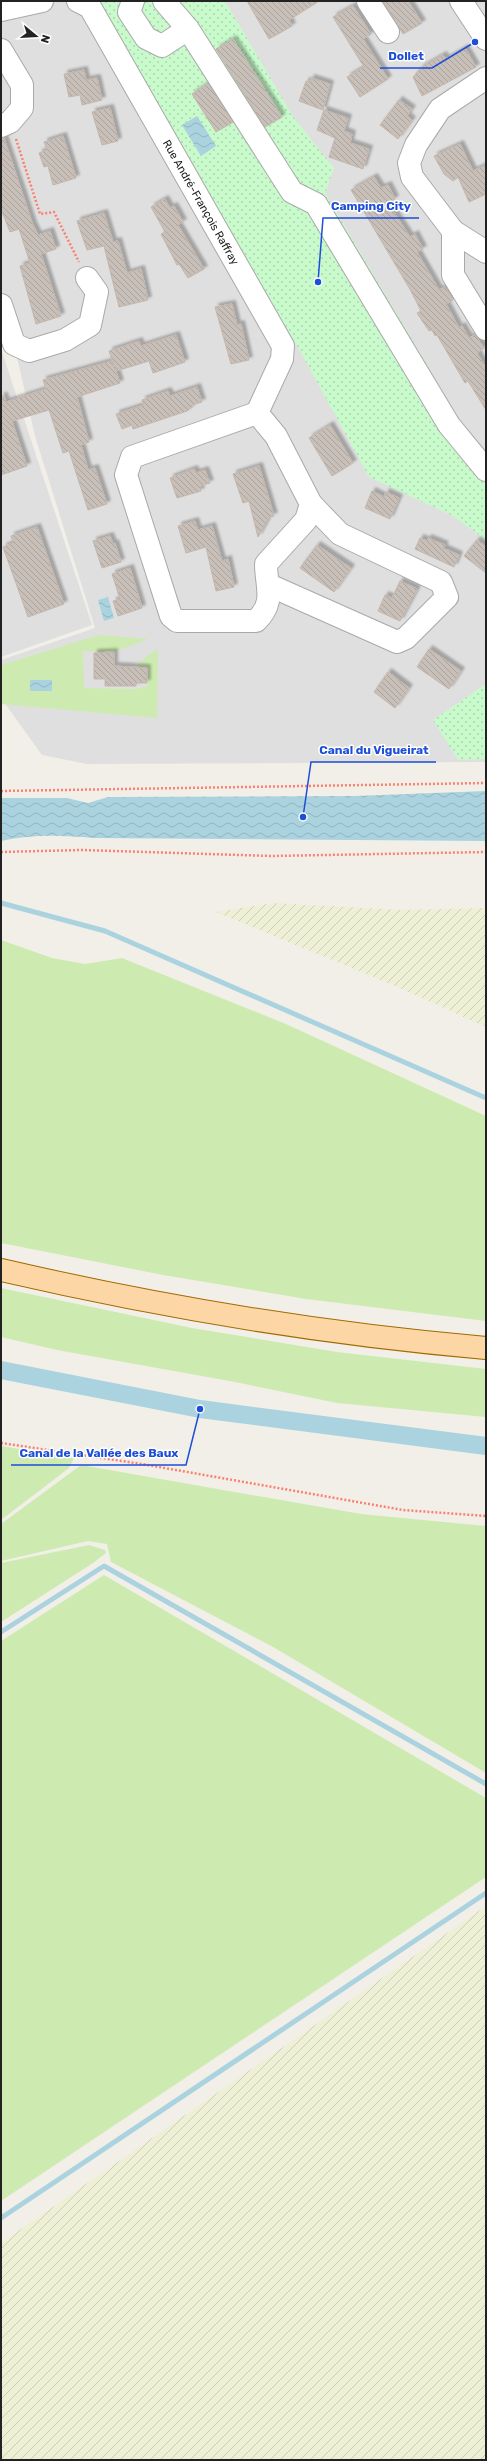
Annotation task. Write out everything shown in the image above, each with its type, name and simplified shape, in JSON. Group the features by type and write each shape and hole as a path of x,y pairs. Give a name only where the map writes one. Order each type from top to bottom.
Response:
{"main road":[{"path":"1,1270 71,1286 276,1323 410,1342 486,1348"}],"street":[{"path":"1,10 42,1"},
{"name":"Rue André-François Raffray","path":"78,1 90,7 283,346 282,359 258,413"},
{"path":"133,1 129,12 146,38 162,46 188,29"},
{"path":"164,1 188,29 292,192 316,204 449,425 486,470"},
{"path":"368,1 388,32"},
{"path":"461,1 486,39"},
{"path":"1,50 22,85 22,108 5,124"},
{"path":"486,78 440,109 416,145 409,163 412,177 453,231 486,252"},
{"path":"453,231 453,275 486,329"},
{"path":"1,305 14,344 30,350 65,340 90,325 97,292 87,278"},
{"path":"269,585 397,642 406,638 447,597 441,582 340,534 311,504 276,436 258,413 132,457 126,475 171,616 177,621 256,621 266,612 269,585 266,564 306,520 311,504"}],"path":[{"path":"5,124 40,214 54,212 87,278"},
{"path":"1,791 486,783"},
{"path":"1,852 82,850 272,856 486,852"},
{"path":"1,1443 142,1464 403,1510 486,1516"}],"shaded area":[{"path":"1,1 486,1 486,762 87,764 42,755 1,698 1,660 95,628 35,436 1,287"},
{"path":"1,349 92,625 1,657"}],"green space":[{"path":"90,1 225,1 294,118 334,168 325,193 466,430 486,453 486,540 453,516 369,477 294,340 223,225"},
{"path":"99,635 148,639 114,652 83,651 84,688 137,689 148,686 148,667 136,666 151,653 158,650 157,718 1,704 1,665"},
{"path":"486,684 486,759 458,760 433,720"},
{"path":"273,903 402,910 486,908 486,1027 395,986 216,912"},
{"path":"1,940 52,958 85,964 122,958 286,1024 486,1116 486,1321 306,1299 163,1275 1,1243"},
{"path":"1,1288 192,1328 337,1352 486,1369 486,1417 337,1403 235,1382 57,1350 1,1337"},
{"path":"1,1446 74,1458 69,1468 1,1520"},
{"path":"81,1465 361,1514 486,1526 486,1773 273,1647 111,1562 107,1544 88,1541 1,1561 1,1524"},
{"path":"89,1545 105,1550 106,1553 93,1563 1,1622 1,1563"},
{"path":"104,1575 486,1798 486,1877 1,2201 1,1641"},
{"path":"486,1906 486,2460 1,2460 1,2243"}],"water":[{"path":"197,116 216,146 201,156 182,125"},
{"path":"108,597 114,618 104,621 98,600"},
{"path":"30,680 52,680 52,691 30,691"},
{"path":"486,791 486,841 93,838 47,836 24,837 1,841 1,798 67,798 88,803 108,797 355,796"}],"building":[{"path":"247,1 319,1 289,20 292,26 269,39"},
{"path":"383,1 408,1 422,23 403,34"},
{"path":"353,6 371,34 363,39 388,79 360,97 347,77 364,67 333,17"},
{"path":"233,39 282,117 265,127 216,49"},
{"path":"465,48 476,67 422,96 413,77 422,67 443,55 446,59"},
{"path":"84,70 86,80 97,78 102,100 82,105 80,95 69,97 64,74"},
{"path":"311,78 330,84 323,110 299,101 306,81 310,82"},
{"path":"208,83 233,122 216,132 192,94"},
{"path":"399,100 412,109 407,116 412,120 398,139 380,125"},
{"path":"110,108 118,141 102,145 92,112"},
{"path":"324,110 348,118 344,131 352,134 350,143 369,149 363,169 329,157 335,138 317,130"},
{"path":"63,136 76,178 53,185 48,166 44,167 39,153 47,150 44,142"},
{"path":"1,138 4,138 33,225 38,235 50,231 56,249 41,254 61,316 36,324 20,266 30,263 19,229 10,232 1,209"},
{"path":"460,144 473,171 486,165 486,194 469,202 458,177 453,181 444,174 434,156"},
{"path":"374,177 381,188 388,185 395,199 388,203 410,237 415,234 423,249 417,252 439,290 445,287 453,300 446,304 459,328 462,326 469,338 475,335 484,348 477,353 486,368 486,410 468,381 465,383 437,335 435,336 432,330 429,331 417,313 421,311 411,291 351,190"},
{"path":"165,199 170,208 174,206 183,222 178,225 204,269 188,278 179,264 177,265 161,234 165,232 151,207"},
{"path":"104,213 113,242 118,241 127,273 141,269 148,300 119,307 104,246 87,250 77,221"},
{"path":"232,304 237,325 241,324 249,360 231,364 215,307"},
{"path":"176,335 185,362 153,373 149,361 116,371 120,383 77,397 89,442 81,445 88,470 95,468 107,504 88,510 69,451 63,453 49,410 12,421 27,466 1,475 1,396 4,396 6,402 46,389 43,380 112,361 115,370 109,351 139,341 141,346"},
{"path":"197,387 202,402 192,405 192,407 187,411 133,429 132,425 122,429 116,414 144,405 142,400 168,391 170,396"},
{"path":"330,425 353,463 332,476 309,438"},
{"path":"259,466 274,516 269,517 258,537 249,501 243,503 233,474"},
{"path":"194,469 196,473 205,470 210,483 200,486 201,491 177,498 170,478"},
{"path":"372,491 384,497 386,492 399,498 390,519 365,508"},
{"path":"195,521 198,530 212,526 222,561 228,559 234,587 216,591 206,547 186,553 178,526"},
{"path":"37,527 64,604 28,617 3,547 13,543 11,536"},
{"path":"110,536 113,544 115,543 121,562 102,568 93,541"},
{"path":"420,538 427,541 428,538 445,545 443,548 459,555 454,567 415,549"},
{"path":"477,540 486,547 486,573 464,556"},
{"path":"317,545 351,568 334,592 300,568"},
{"path":"130,568 142,608 118,616 113,601 120,599 112,574"},
{"path":"400,581 417,589 400,621 378,611 385,595 392,598"},
{"path":"429,649 461,671 449,689 417,667"},
{"path":"114,652 114,666 147,668 147,683 136,683 136,686 105,686 105,679 94,679 94,653"},
{"path":"388,672 409,688 395,708 374,692"}],"waterway":[{"path":"1,903 105,931 486,1098"},
{"path":"1,1370 200,1409 486,1446"},
{"path":"1,1632 104,1566 486,1784"},
{"path":"1,2218 486,1893"}],"place":[{"name":"Dollet","path":"475,42"},
{"name":"Camping City","path":"318,282"},
{"name":"Canal du Vigueirat","path":"303,817"},
{"name":"Canal de la Vallée des Baux","path":"200,1409"}]}
